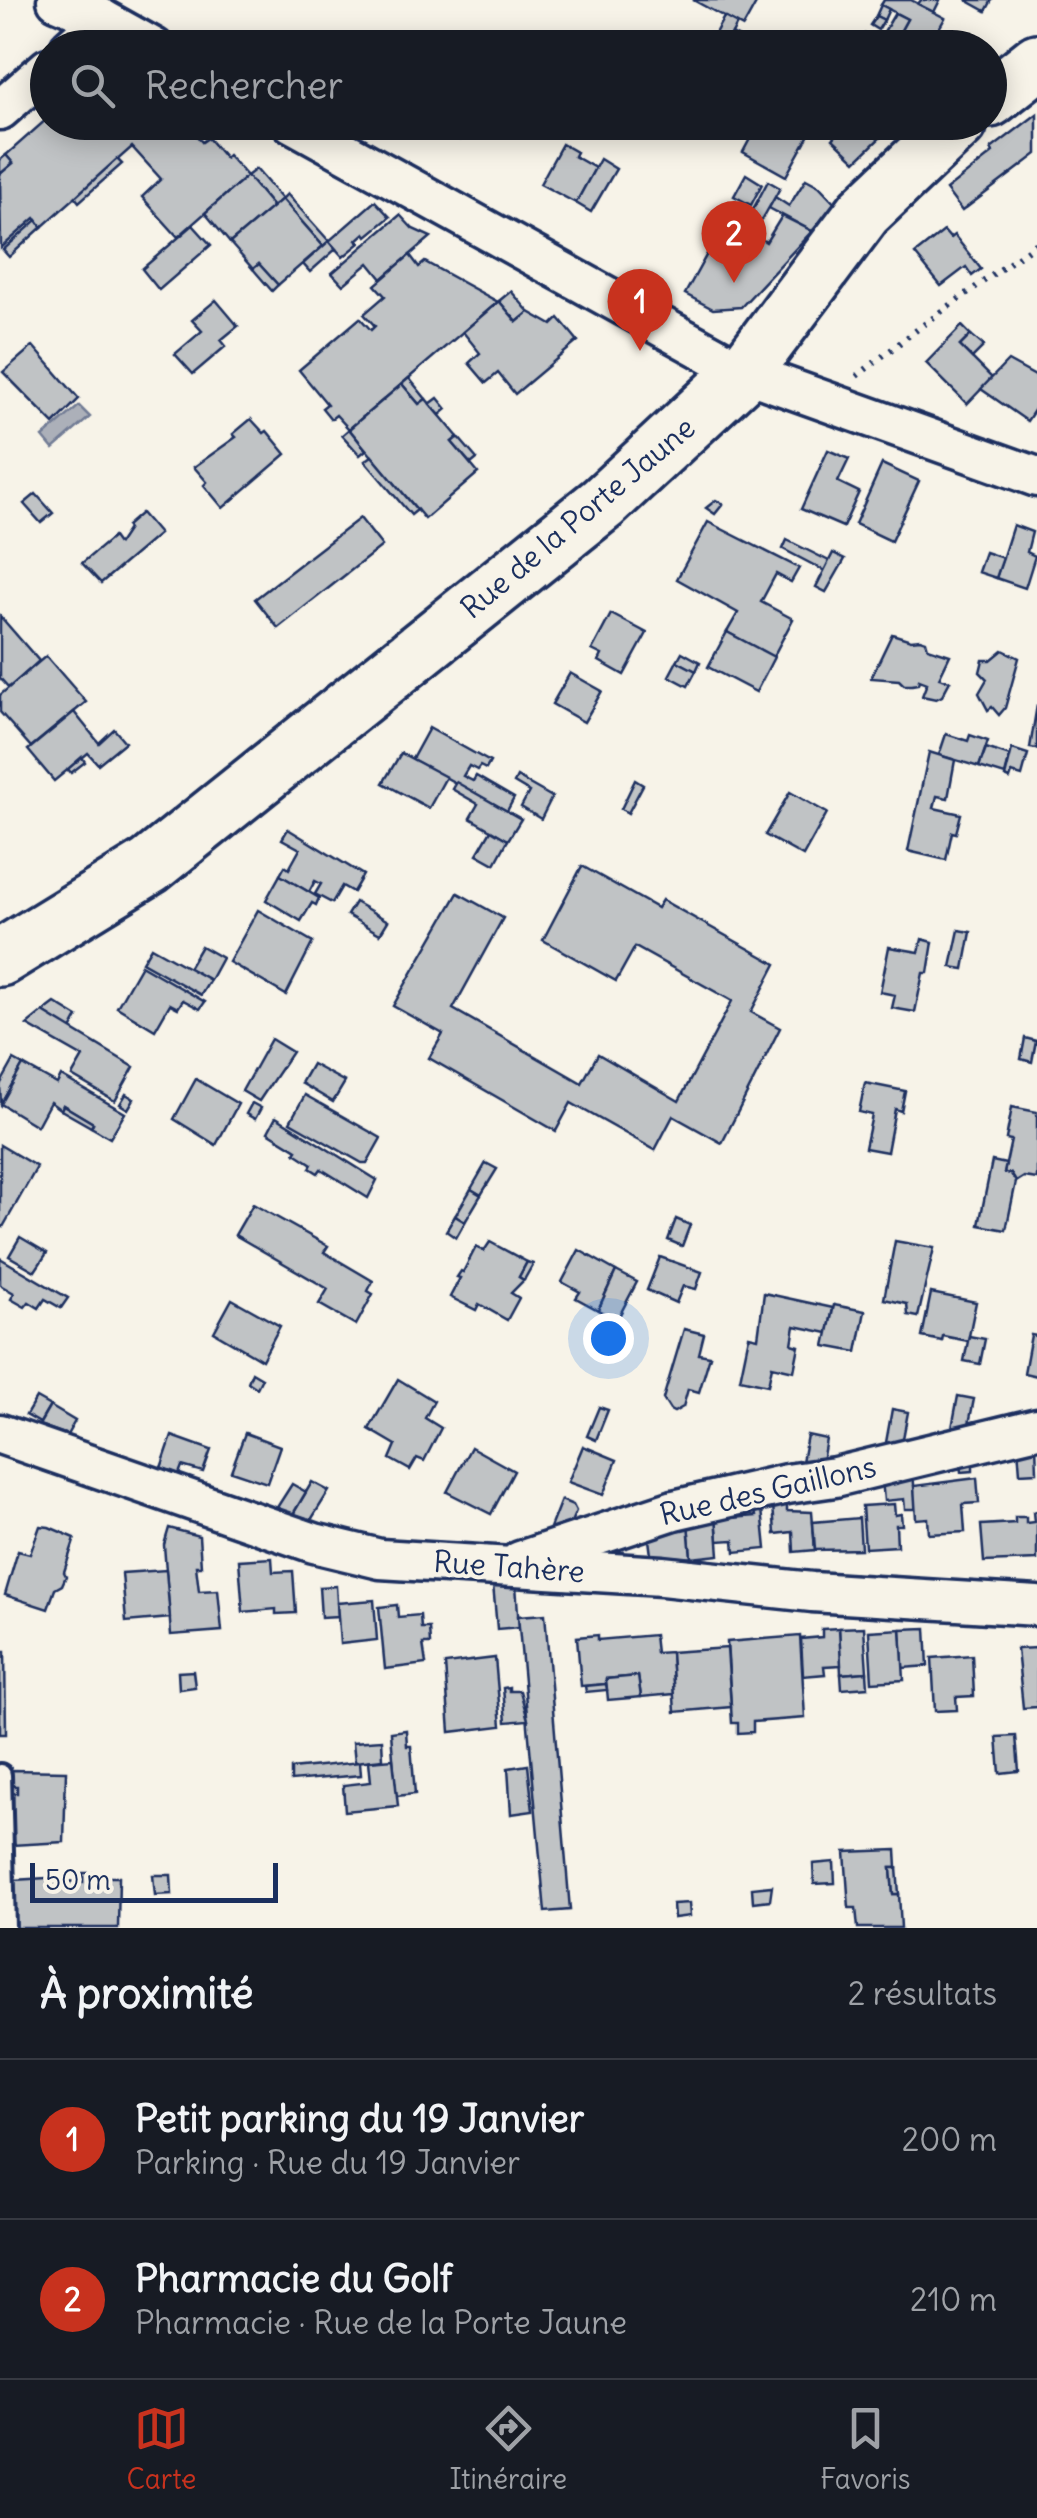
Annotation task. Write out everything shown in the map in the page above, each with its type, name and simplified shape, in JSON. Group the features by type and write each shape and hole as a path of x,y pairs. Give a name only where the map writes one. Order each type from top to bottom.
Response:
{"main road":[{"path":"1007,86 1037,62"},
{"name":"Rue de la Porte Jaune","path":"0,958 150,866 603,502 744,372 864,212 940,140"},
{"name":"Rue de la Porte Jaune","path":"0,998 108,917 150,866"}],"street":[{"path":"58,0 122,30"},
{"path":"90,30 102,19"},
{"path":"0,110 30,84"},
{"path":"324,140 744,372 1037,477"},
{"name":"Rue des Gaillons","path":"503,1566 674,1510 835,1477 1037,1428"},
{"name":"Rue Tahère","path":"0,1434 314,1543 380,1559 662,1576 812,1592 1037,1606"}],"lane":[{"path":"0,1775 4,1928"}],"path":[{"path":"833,404 851,381 908,336 1037,243"}],"shaded area":[{"path":"79,406 90,417 53,449 43,437"}],"building":[{"path":"693,0 758,0 743,27"},
{"path":"884,0 911,0 945,18 938,30 901,30 907,19 881,5"},
{"path":"921,0 940,0 934,12 918,4"},
{"path":"966,0 992,0 986,11"},
{"path":"881,5 889,9 884,20 876,16"},
{"path":"895,13 907,19 901,30 885,30"},
{"path":"876,16 884,20 878,30 870,25"},
{"path":"724,17 737,24 734,30 717,30"},
{"path":"1037,114 1037,154 962,211 946,190"},
{"path":"30,134 30,140 210,140 247,176 178,237 142,197 161,179 132,147 42,227 35,218 1,248 0,174 13,163 6,155"},
{"path":"749,140 806,140 786,176 743,152"},
{"path":"834,140 878,140 856,161"},
{"path":"562,144 595,168 576,203 540,184"},
{"path":"6,155 13,163 0,174 0,160"},
{"path":"117,159 122,164 79,202 75,197"},
{"path":"600,159 616,169 591,212 576,203"},
{"path":"256,169 282,199 273,207 247,176"},
{"path":"746,174 762,184 751,205 734,196"},
{"path":"247,176 273,207 230,243 205,213"},
{"path":"806,179 837,205 812,231 769,208 775,197 789,206"},
{"path":"768,181 780,188 754,234 766,242 782,216 812,231 741,307 713,309 685,294 724,223 741,232"},
{"path":"287,194 329,241 323,246 282,199"},
{"path":"282,199 323,246 278,285 259,264 253,269 230,243"},
{"path":"375,201 390,217 367,236 365,233 357,240 360,243 343,257 329,241"},
{"path":"400,215 413,229 431,237 382,279 369,263 343,285 332,273"},
{"path":"37,220 42,227 9,257 3,250"},
{"path":"193,225 211,245 159,290 142,269"},
{"path":"944,231 950,238 954,235 981,269 972,276 966,267 941,286 915,254"},
{"path":"329,241 336,249 310,272 303,264"},
{"path":"410,255 419,267 425,262 498,302 349,429 336,415 331,419 322,408 327,404 299,370 360,318 371,330 375,326 364,314 385,296 375,285"},
{"path":"259,264 278,285 272,291 253,269"},
{"path":"511,291 529,312 517,322 499,301"},
{"path":"216,300 238,326 221,340 226,346 193,374 175,354 202,331 192,320"},
{"path":"499,301 517,322 529,312 552,325 559,318 578,341 515,394 498,373 486,383 469,363 480,353 463,332"},
{"path":"962,326 971,335 960,346 992,378 967,404 926,363"},
{"path":"971,335 984,346 972,358 960,346"},
{"path":"33,346 79,399 54,424 3,372"},
{"path":"1008,361 1037,377 1037,406 1027,421 981,389"},
{"path":"409,378 426,399 419,404 402,384"},
{"path":"402,384 419,404 426,399 458,437 452,442 478,473 425,519 349,429"},
{"path":"438,398 447,409 440,415 430,404"},
{"path":"251,419 286,454 223,508 194,467 236,437 233,434"},
{"path":"349,429 366,450 360,455 342,435"},
{"path":"458,437 477,459 471,464 452,442"},
{"path":"828,450 849,459 838,482 859,492 843,527 801,509"},
{"path":"372,456 417,510 411,515 365,461"},
{"path":"882,464 919,481 891,541 855,524"},
{"path":"36,494 53,513 41,523 24,504"},
{"path":"716,500 723,504 715,514 706,508"},
{"path":"141,513 159,534 101,583 82,563 113,537 118,544 128,529 126,526"},
{"path":"360,518 382,546 278,628 255,599"},
{"path":"708,522 799,568 791,582 776,574 761,602 793,619 773,657 727,632 738,613 677,579"},
{"path":"1013,525 1032,532 1027,552 1035,556 1025,588 996,578"},
{"path":"787,540 829,561 825,571 783,549"},
{"path":"985,552 1003,558 996,578 978,572"},
{"path":"833,553 845,559 826,592 816,587"},
{"path":"611,614 647,633 624,675 599,661 602,655 592,650"},
{"path":"0,616 39,661 9,688 0,678"},
{"path":"727,632 774,657 756,692 708,667"},
{"path":"892,634 926,641 928,648 950,655 939,678 950,681 942,696 922,696 927,683 919,680 918,684 904,685 899,680 871,678"},
{"path":"1003,650 1019,658 1005,708 999,715 992,707 988,710 979,693 987,679 980,672 983,660 991,660"},
{"path":"682,652 700,662 696,671 677,661"},
{"path":"46,656 86,702 31,747 0,712 0,695"},
{"path":"677,661 696,671 688,686 669,676"},
{"path":"570,673 602,691 584,722 552,704"},
{"path":"1037,705 1037,749 1030,748"},
{"path":"74,712 99,743 114,729 125,742 98,764 88,753 54,781 28,750"},
{"path":"429,728 490,762 486,769 469,766 463,776 473,781 476,776 514,798 507,811 412,759"},
{"path":"946,734 968,741 970,735 988,741 979,767 939,755"},
{"path":"986,748 1010,756 1005,775 979,767"},
{"path":"1012,749 1028,754 1022,776 1012,773 1010,779 1005,777"},
{"path":"929,752 955,760 948,798 937,796 934,808 961,814 946,860 908,851"},
{"path":"401,753 446,777 429,808 383,783"},
{"path":"82,757 85,762 71,773 68,769"},
{"path":"517,777 552,797 541,819 521,807 529,792 514,783"},
{"path":"635,780 643,785 628,813 621,809"},
{"path":"456,782 521,819 508,840 470,818 478,804 452,789"},
{"path":"790,792 827,813 803,856 765,835"},
{"path":"288,829 363,875 353,892 342,886 332,903 315,894 321,884 315,881 309,892 280,875 285,866 289,869 300,849 282,839"},
{"path":"491,830 508,840 495,864 477,854"},
{"path":"582,866 657,908 662,900 776,964 751,1012 780,1028 722,1143 673,1116 655,1150 571,1103 556,1131 429,1058 443,1034 393,1006 458,893 503,918 453,1009 582,1083 598,1054 679,1101 732,1001 635,947 616,981 543,940"},
{"path":"280,875 319,898 301,921 266,900"},
{"path":"355,902 388,921 380,934 347,915"},
{"path":"258,910 313,942 286,995 229,962"},
{"path":"959,930 971,932 964,969 951,967"},
{"path":"922,939 933,942 915,1012 892,1008 895,995 880,992 889,947 919,952"},
{"path":"201,946 222,958 210,980 188,968"},
{"path":"151,947 210,980 201,995 142,962"},
{"path":"141,965 205,1002 200,1009 183,1000 178,1008 170,1004 155,1030 117,1007"},
{"path":"55,1003 78,1017 71,1030 43,1012"},
{"path":"43,1012 134,1067 115,1101 72,1076 83,1057 27,1025"},
{"path":"1025,1038 1036,1041 1032,1062 1021,1059"},
{"path":"271,1039 292,1052 259,1101 242,1091"},
{"path":"14,1060 23,1065 1,1104 0,1085"},
{"path":"312,1064 345,1082 333,1102 301,1083"},
{"path":"23,1065 57,1084 61,1076 125,1113 110,1138 63,1105 61,1110 50,1102 37,1126 1,1104"},
{"path":"196,1079 238,1104 216,1145 174,1119"},
{"path":"865,1083 905,1091 901,1111 895,1109 887,1152 865,1148 872,1115 859,1112"},
{"path":"126,1094 134,1099 128,1109 120,1104"},
{"path":"305,1095 381,1138 367,1163 290,1122"},
{"path":"252,1103 261,1108 255,1119 246,1114"},
{"path":"63,1105 93,1123 91,1127 61,1110"},
{"path":"1012,1107 1037,1112 1037,1179 1024,1177 1016,1182 1011,1174 1004,1173"},
{"path":"276,1117 377,1180 368,1198 321,1169 318,1173 310,1168 312,1164 295,1153 297,1150 268,1132"},
{"path":"0,1145 37,1167 3,1227 0,1225"},
{"path":"992,1161 1006,1164 1004,1173 1011,1174 1016,1182 1006,1230 979,1225"},
{"path":"486,1163 497,1169 481,1195 471,1189"},
{"path":"471,1189 481,1195 465,1222 455,1216"},
{"path":"253,1204 328,1246 324,1252 373,1281 368,1291 373,1294 356,1325 319,1304 328,1289 235,1235"},
{"path":"455,1216 465,1222 456,1238 446,1231"},
{"path":"676,1219 690,1225 682,1246 668,1240"},
{"path":"20,1237 47,1253 35,1271 9,1256"},
{"path":"895,1241 934,1248 918,1317 908,1315 907,1304 884,1299"},
{"path":"490,1242 527,1262 519,1277 524,1280 511,1293 519,1298 507,1320 479,1304 476,1310 450,1297 460,1278 457,1277 476,1247 484,1251"},
{"path":"579,1250 616,1271 598,1310 576,1298 580,1292 562,1282"},
{"path":"660,1257 702,1272 696,1289 683,1286 676,1303 647,1290"},
{"path":"0,1258 68,1298 61,1308 45,1299 39,1308 29,1302 25,1307 11,1299 14,1293 0,1285"},
{"path":"527,1262 533,1264 524,1280 519,1277"},
{"path":"616,1271 637,1282 617,1320 598,1310"},
{"path":"764,1293 833,1308 828,1333 795,1326 792,1344 799,1346 794,1371 772,1366 768,1385 740,1379 749,1336 758,1338"},
{"path":"931,1293 976,1302 968,1341 922,1337"},
{"path":"232,1299 280,1326 262,1360 214,1332"},
{"path":"834,1305 865,1311 857,1352 825,1346"},
{"path":"684,1329 704,1334 699,1354 710,1356 699,1392 688,1389 683,1407 674,1412 663,1399"},
{"path":"1031,1335 1037,1336 1037,1376 1024,1373"},
{"path":"969,1336 985,1339 980,1364 964,1361"},
{"path":"252,1372 262,1378 257,1388 248,1382"},
{"path":"398,1379 434,1401 425,1418 441,1428 424,1461 417,1458 410,1470 390,1459 396,1445 369,1429"},
{"path":"958,1396 974,1399 968,1429 951,1433"},
{"path":"36,1398 50,1406 40,1423 26,1415"},
{"path":"50,1406 75,1421 67,1435 39,1425"},
{"path":"599,1407 608,1410 596,1440 587,1436"},
{"path":"892,1409 908,1412 902,1444 885,1448"},
{"path":"245,1433 280,1446 267,1483 231,1471"},
{"path":"807,1435 826,1439 822,1462 801,1467"},
{"path":"172,1436 211,1450 203,1472 182,1466 179,1474 161,1468"},
{"path":"1036,1444 1037,1472 1020,1473 1018,1447"},
{"path":"583,1446 617,1460 603,1495 568,1482"},
{"path":"471,1447 514,1471 491,1514 447,1492"},
{"path":"960,1464 973,1464 973,1471 961,1472"},
{"path":"913,1472 916,1509 905,1509 904,1499 884,1501 882,1479"},
{"path":"977,1478 979,1503 963,1504 965,1532 929,1534 928,1518 916,1519 914,1486"},
{"path":"312,1482 329,1491 311,1520 293,1514"},
{"path":"292,1484 306,1492 293,1514 276,1509"},
{"path":"561,1500 573,1505 576,1511 568,1529 548,1533"},
{"path":"787,1500 787,1511 812,1512 815,1550 794,1552 793,1532 775,1534 773,1503"},
{"path":"894,1504 902,1525 896,1525 897,1546 865,1548 862,1506"},
{"path":"762,1509 766,1549 735,1552 734,1540 718,1541 716,1516 756,1516 755,1510"},
{"path":"1037,1511 1037,1560 984,1562 981,1525 1015,1523 1015,1517 1026,1517 1026,1523 1034,1522 1033,1512"},
{"path":"716,1516 719,1555 691,1558 688,1523"},
{"path":"859,1518 861,1549 815,1550 813,1522"},
{"path":"688,1523 691,1558 651,1555 648,1532"},
{"path":"40,1526 75,1538 66,1576 55,1589 48,1609 5,1595 18,1551 30,1554"},
{"path":"169,1528 199,1536 199,1591 218,1590 222,1631 171,1635 164,1545"},
{"path":"272,1558 273,1572 293,1571 296,1613 276,1614 276,1609 243,1612 239,1560"},
{"path":"166,1570 170,1618 126,1622 122,1573"},
{"path":"493,1584 516,1585 519,1627 497,1629"},
{"path":"336,1586 338,1616 321,1617 319,1587"},
{"path":"374,1600 377,1640 340,1644 337,1603"},
{"path":"397,1605 398,1617 420,1615 421,1628 429,1628 430,1644 423,1644 426,1664 385,1669 379,1607"},
{"path":"545,1614 570,1910 545,1912 518,1616"},
{"path":"864,1627 867,1672 841,1674 839,1628"},
{"path":"839,1628 841,1665 824,1666 825,1674 803,1676 801,1639 822,1637 822,1629"},
{"path":"926,1628 928,1666 903,1668 901,1629"},
{"path":"901,1629 904,1680 872,1682 869,1631"},
{"path":"598,1635 598,1640 654,1635 656,1653 671,1652 674,1694 641,1697 638,1676 581,1686 577,1637"},
{"path":"800,1636 805,1718 753,1722 753,1732 738,1733 738,1723 732,1723 727,1642"},
{"path":"727,1648 731,1707 675,1712 671,1652"},
{"path":"1037,1648 1037,1707 1023,1708 1017,1649"},
{"path":"0,1651 5,1651 6,1734 0,1734"},
{"path":"972,1655 974,1696 956,1697 957,1710 935,1711 932,1658"},
{"path":"495,1658 501,1726 450,1732 445,1664"},
{"path":"193,1671 195,1687 179,1689 178,1672"},
{"path":"867,1672 868,1687 842,1689 841,1674"},
{"path":"638,1676 641,1697 608,1700 606,1679"},
{"path":"606,1684 607,1690 586,1692 585,1686"},
{"path":"509,1687 509,1691 520,1691 528,1720 506,1722 503,1688"},
{"path":"406,1730 415,1794 396,1796 391,1732"},
{"path":"1016,1736 1019,1771 1000,1773 997,1737"},
{"path":"382,1740 383,1759 355,1762 353,1742"},
{"path":"393,1759 398,1806 345,1811 343,1785 371,1782 369,1761"},
{"path":"360,1762 361,1775 291,1781 291,1769"},
{"path":"528,1765 533,1811 511,1814 508,1768"},
{"path":"10,1770 66,1771 64,1842 12,1845 13,1793 17,1793 17,1786 10,1786"},
{"path":"896,1850 897,1868 891,1868 893,1894 899,1894 901,1928 858,1928 856,1908 849,1908 845,1852"},
{"path":"834,1862 835,1883 814,1884 813,1864"},
{"path":"891,1868 897,1868 899,1894 893,1894"},
{"path":"83,1873 119,1877 118,1928 13,1928 14,1880 63,1877 62,1881 83,1882"},
{"path":"153,1875 171,1875 172,1894 155,1895"},
{"path":"772,1886 770,1900 753,1902 752,1888"},
{"path":"689,1903 690,1916 674,1918 673,1904"}],"place":[{"name":"Pharmacie du Golf","path":"734,283"},
{"name":"Petit parking du 19 Janvier","path":"640,351"}]}
